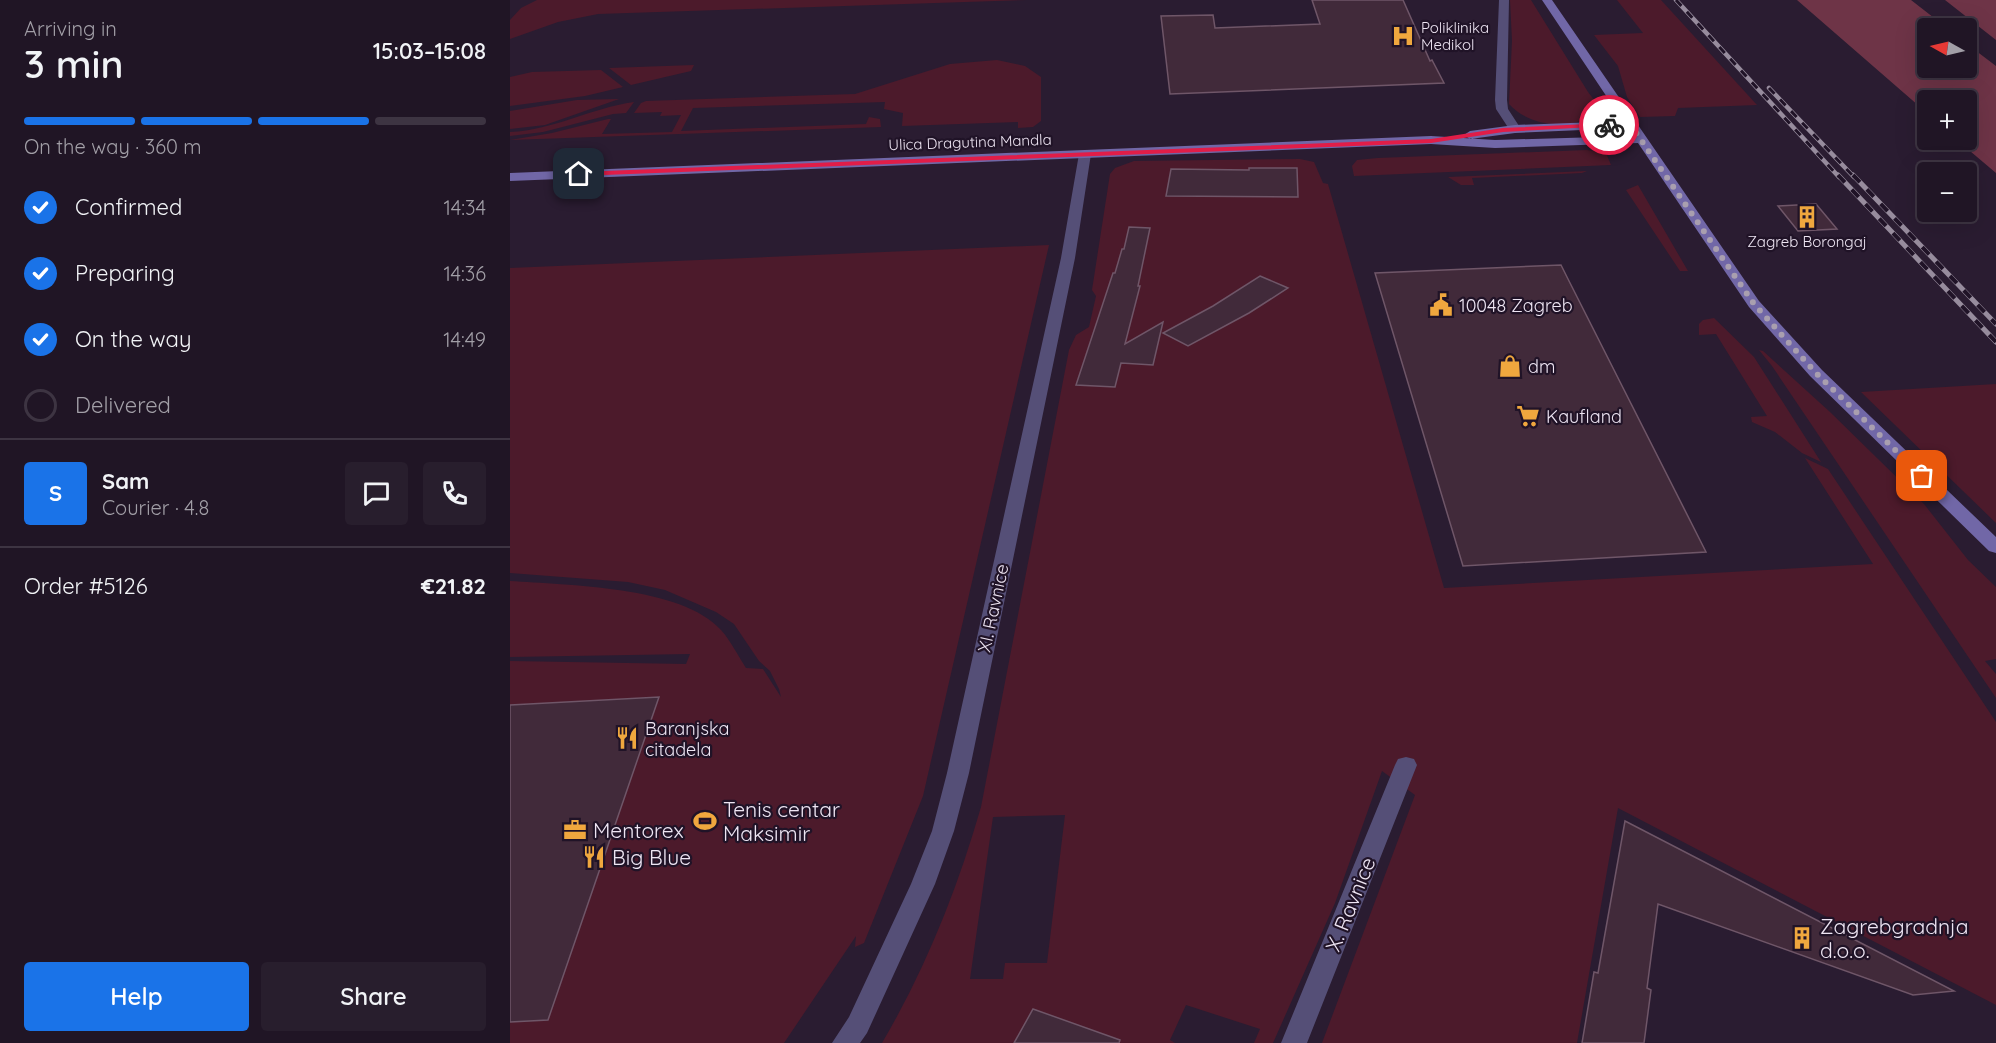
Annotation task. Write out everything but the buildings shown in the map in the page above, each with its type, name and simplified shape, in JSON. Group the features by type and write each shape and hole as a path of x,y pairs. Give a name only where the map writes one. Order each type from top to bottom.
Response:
{"main road":[{"path":"1546,0 1719,255 1766,319 1816,373 1996,547"},
{"name":"Ulica Dragutina Mandla","path":"1431,141 1515,129 1630,124"},
{"name":"Ulica Dragutina Mandla","path":"510,177 1431,141 1495,144 1640,139"}],"street":[{"path":"1504,0 1501,100 1502,110 1515,129"},
{"name":"XI. Ravnice","path":"845,1043 858,1025 890,959 943,831 958,773 1068,258 1084,154"},
{"name":"X. Ravnice","path":"1294,1043 1406,765"}],"shaded area":[{"path":"537,0 1027,0 598,14 558,22 510,39 510,20 521,8"},
{"path":"1510,0 1531,0 1598,105 1599,113 1577,122 1552,124 1529,118 1509,104 1512,41"},
{"path":"1617,0 1661,0 1757,105 1678,108 1675,116 1640,117 1627,97 1618,66 1594,35 1643,33"},
{"path":"1797,0 1911,0 1934,18 1917,18 1917,78 1977,78 1977,52 1996,66 1996,173 1969,150 1977,150 1977,90 1917,90 1917,104"},
{"path":"1945,0 1996,0 1996,40 1977,25 1977,18 1968,18"},
{"path":"997,60 1025,66 1041,77 1041,121 1033,127 1018,128 1018,122 902,126 903,113 884,109 885,102 693,108 681,131 866,124 869,117 880,119 881,127 510,140 552,133 608,119 611,119 602,134 672,132 681,115 660,116 662,112 634,113 641,103 646,101 855,94 950,64"},
{"path":"694,65 691,71 631,85 609,68"},
{"path":"601,70 623,87 585,96 510,106 510,77 532,72"},
{"path":"619,99 545,125 510,129 510,111 577,100"},
{"path":"634,102 626,113 613,114 543,132 510,136 510,132 542,127"},
{"path":"1587,150 1606,153 1611,165 1354,176 1352,166 1357,160 1378,158"},
{"path":"1300,159 1314,162 1323,183 1328,184 1444,588 1873,564 1805,458 1828,469 1996,722 1996,1005 1618,808 1577,1043 1322,1043 1415,795 1382,771 1335,903 1273,1043 1254,1043 1260,1029 1186,1005 1170,1040 1175,1043 882,1043 913,986 939,928 962,868 981,807 1069,350 1076,335 1089,327 1096,296 1092,290 1110,174 1115,168 1134,161","holes":["1065,815 1047,963 1005,963 1003,979 970,979 993,817"]},
{"path":"1587,171 1472,178 1474,185 1461,185 1448,177"},
{"path":"1638,185 1688,271 1680,271 1626,190"},
{"path":"1049,245 923,796 864,943 855,947 856,936 784,1043 510,1043 510,661 686,664 690,654 510,657 510,581 622,590 679,604 703,615 721,630 746,668 763,669 781,697 770,671 759,661 734,624 716,612 665,590 628,582 510,573 510,268"},
{"path":"1714,318 1754,357 1821,462 1802,453 1775,432 1752,422 1751,417 1767,416 1716,334 1699,335 1699,324 1703,320"},
{"path":"1759,350 1763,351 1830,412 1924,504 1968,560 1996,587 1996,659 1985,661 1996,674 1996,698 1772,366"},
{"path":"1996,384 1996,523 1861,392"}],"railway":[{"path":"1676,0 1839,177"},
{"path":"1769,88 1854,177"},
{"path":"1838,175 1996,342"},
{"path":"1853,175 1996,324"}],"way so far":[{"path":"1609,125 1630,124 1754,304 1816,373 1922,476"}],"place":[{"name":"Poliklinika Medikol","path":"1403,36"},
{"name":"Zagreb Borongaj","path":"1807,217"},
{"name":"10048 Zagreb","path":"1441,305"},
{"name":"dm","path":"1510,366"},
{"name":"Kaufland","path":"1528,416"},
{"name":"Baranjska citadela","path":"627,738"},
{"name":"Tenis centar Maksimir","path":"705,821"},
{"name":"Mentorex","path":"575,830"},
{"name":"Big Blue","path":"594,857"},
{"name":"Zagrebgradnja d.o.o.","path":"1802,938"}],"route":[{"path":"579,174 1431,141 1503,130 1609,125"}]}
